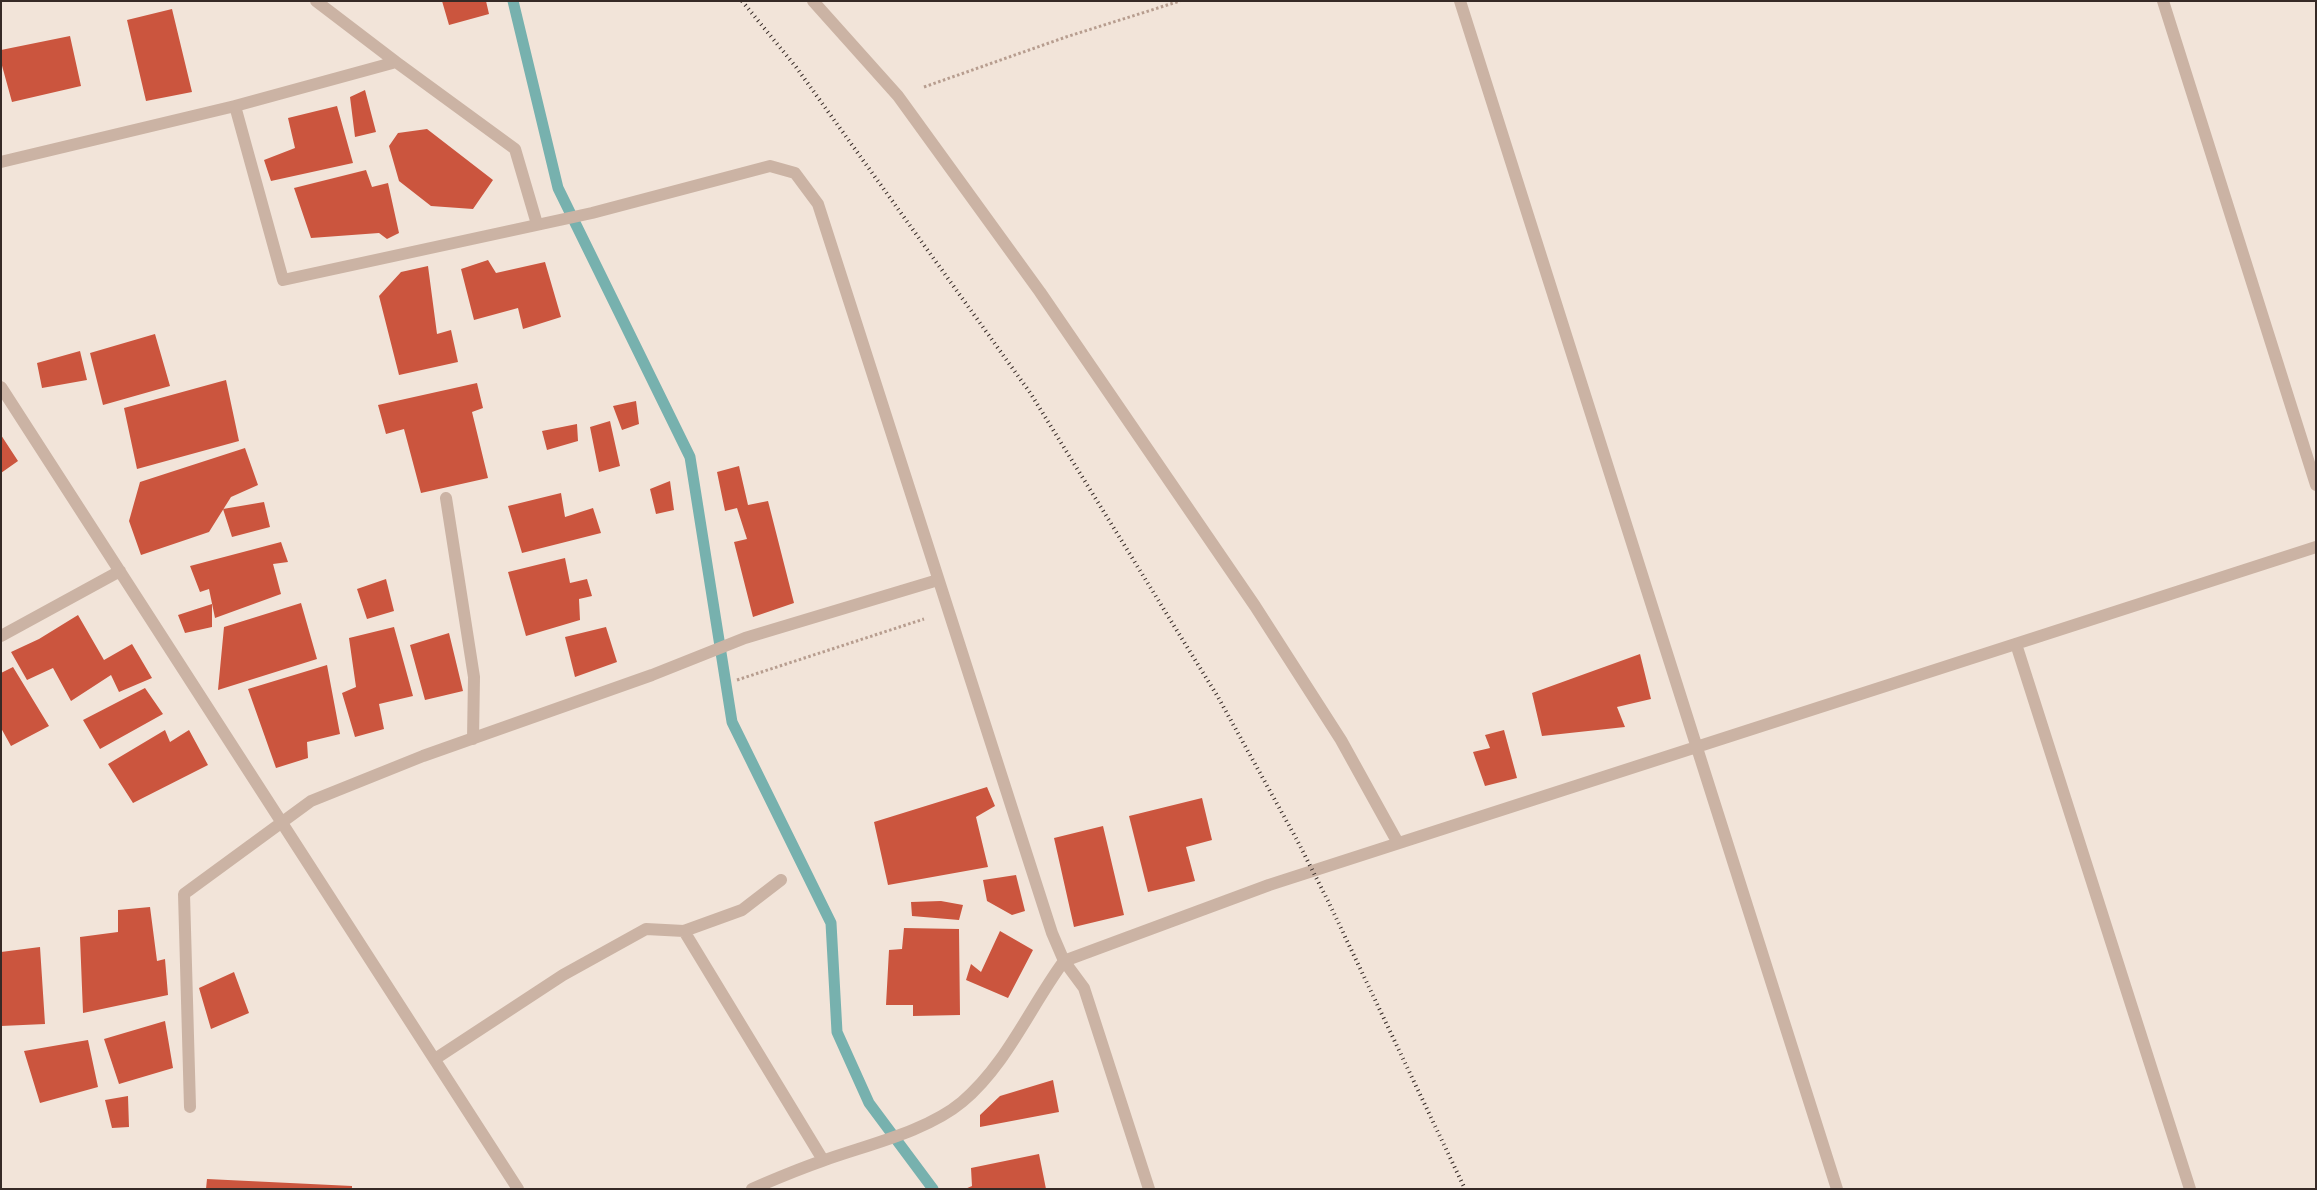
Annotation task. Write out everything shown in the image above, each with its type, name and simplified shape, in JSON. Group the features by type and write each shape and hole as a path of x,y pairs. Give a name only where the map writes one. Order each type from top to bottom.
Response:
{"street":[{"path":"316,1 515,149 537,224"},
{"path":"813,1 898,96 1040,292 1255,606 1341,740 1398,843"},
{"path":"1460,1 1837,1189"},
{"path":"2163,1 2316,485"},
{"path":"1,162 236,106 396,62"},
{"path":"236,106 283,280 592,213 770,166 795,173 818,204 1052,933 1064,961 1084,988 1149,1189"},
{"path":"1,388 436,1059 518,1189"},
{"path":"446,498 474,677 473,739"},
{"path":"752,1189 823,1160 873,1145 922,1125 961,1102 987,1076 1015,1040 1044,989 1064,961 1269,885 2316,547"},
{"path":"1,636 120,571"},
{"path":"190,1107 184,894 281,822 311,801 473,739 652,675 745,638 938,580"},
{"path":"2016,644 2190,1189"},
{"path":"436,1059 563,975 646,928 684,931 742,910 781,880"},
{"path":"684,931 823,1160"}],"path":[{"path":"898,96 1066,37 1180,1"},
{"path":"737,680 948,610"}],"building":[{"path":"442,1 486,1 489,14 449,25"},
{"path":"172,9 192,92 146,101 127,20"},
{"path":"70,36 81,86 12,102 1,62 1,50"},
{"path":"365,90 376,132 355,137 350,97"},
{"path":"337,106 353,163 271,181 264,160 295,148 288,118"},
{"path":"427,129 493,180 473,209 431,206 399,181 389,146 398,133"},
{"path":"366,170 372,187 388,183 399,233 387,239 379,233 311,238 294,188"},
{"path":"488,260 496,273 545,262 561,317 523,329 518,308 474,320 461,269"},
{"path":"428,266 437,334 451,330 458,362 399,375 379,296 401,272"},
{"path":"155,334 170,386 103,405 90,353"},
{"path":"80,351 87,380 42,388 37,363"},
{"path":"226,380 239,441 137,469 124,408"},
{"path":"477,383 483,408 472,412 488,478 421,493 404,429 386,434 378,405"},
{"path":"636,401 639,424 622,430 613,406"},
{"path":"610,421 620,466 599,472 590,427"},
{"path":"577,424 578,441 547,450 542,431"},
{"path":"1,435 18,461 1,473"},
{"path":"245,448 258,485 231,497 209,532 141,555 129,521 140,482"},
{"path":"739,466 748,505 768,501 794,603 753,617 734,542 747,539 737,508 725,511 717,472"},
{"path":"670,481 674,510 656,514 650,489"},
{"path":"561,493 565,517 593,508 601,533 522,553 508,506"},
{"path":"264,502 270,527 232,537 223,509"},
{"path":"281,542 288,562 273,564 281,594 215,618 209,589 200,592 190,566"},
{"path":"565,558 570,583 587,579 592,596 579,599 580,620 526,636 508,572"},
{"path":"386,579 394,611 367,619 357,589"},
{"path":"301,603 317,659 218,690 224,627"},
{"path":"212,604 212,627 185,633 178,615"},
{"path":"78,615 104,660 132,644 152,678 119,692 111,675 71,701 53,668 27,680 11,652 39,639"},
{"path":"394,627 413,696 379,704 384,729 355,737 342,693 356,687 349,638"},
{"path":"606,627 617,662 575,677 565,637"},
{"path":"449,633 463,691 425,700 410,645"},
{"path":"1640,654 1651,699 1617,707 1625,727 1542,736 1532,693"},
{"path":"327,665 340,734 307,742 308,758 276,768 248,689"},
{"path":"13,667 49,726 11,746 1,728 1,673"},
{"path":"145,688 163,714 100,749 83,720"},
{"path":"165,730 170,742 189,730 208,765 133,803 108,764"},
{"path":"1504,730 1517,778 1485,786 1473,752 1490,748 1485,735"},
{"path":"987,787 995,806 976,817 988,867 888,885 874,822"},
{"path":"1202,798 1212,840 1186,847 1195,881 1148,892 1129,816"},
{"path":"1103,826 1124,915 1074,927 1054,838"},
{"path":"1016,875 1025,911 1012,915 987,901 983,880"},
{"path":"941,901 963,905 959,920 912,916 911,902"},
{"path":"150,907 157,961 165,959 168,995 83,1013 80,937 118,932 118,910"},
{"path":"904,928 959,929 960,1015 913,1016 913,1005 886,1005 889,950 902,949"},
{"path":"1000,931 1033,950 1008,998 966,980 971,964 981,972"},
{"path":"40,947 45,1024 1,1026 1,952"},
{"path":"234,972 249,1013 211,1029 199,988"},
{"path":"165,1021 173,1068 119,1084 104,1039"},
{"path":"88,1040 98,1087 40,1103 24,1051"},
{"path":"1053,1080 1059,1112 980,1127 980,1115 1000,1096"},
{"path":"128,1096 129,1127 112,1128 105,1100"},
{"path":"1039,1154 1046,1189 965,1189 972,1186 971,1168"},
{"path":"207,1179 352,1186 352,1189 206,1189"}],"waterway":[{"path":"513,1 558,188 690,457 732,722 831,923 837,1032 869,1103 933,1189"}],"railway":[{"path":"742,1 796,67 1031,394 1218,697 1297,840 1329,903 1465,1189"}]}
